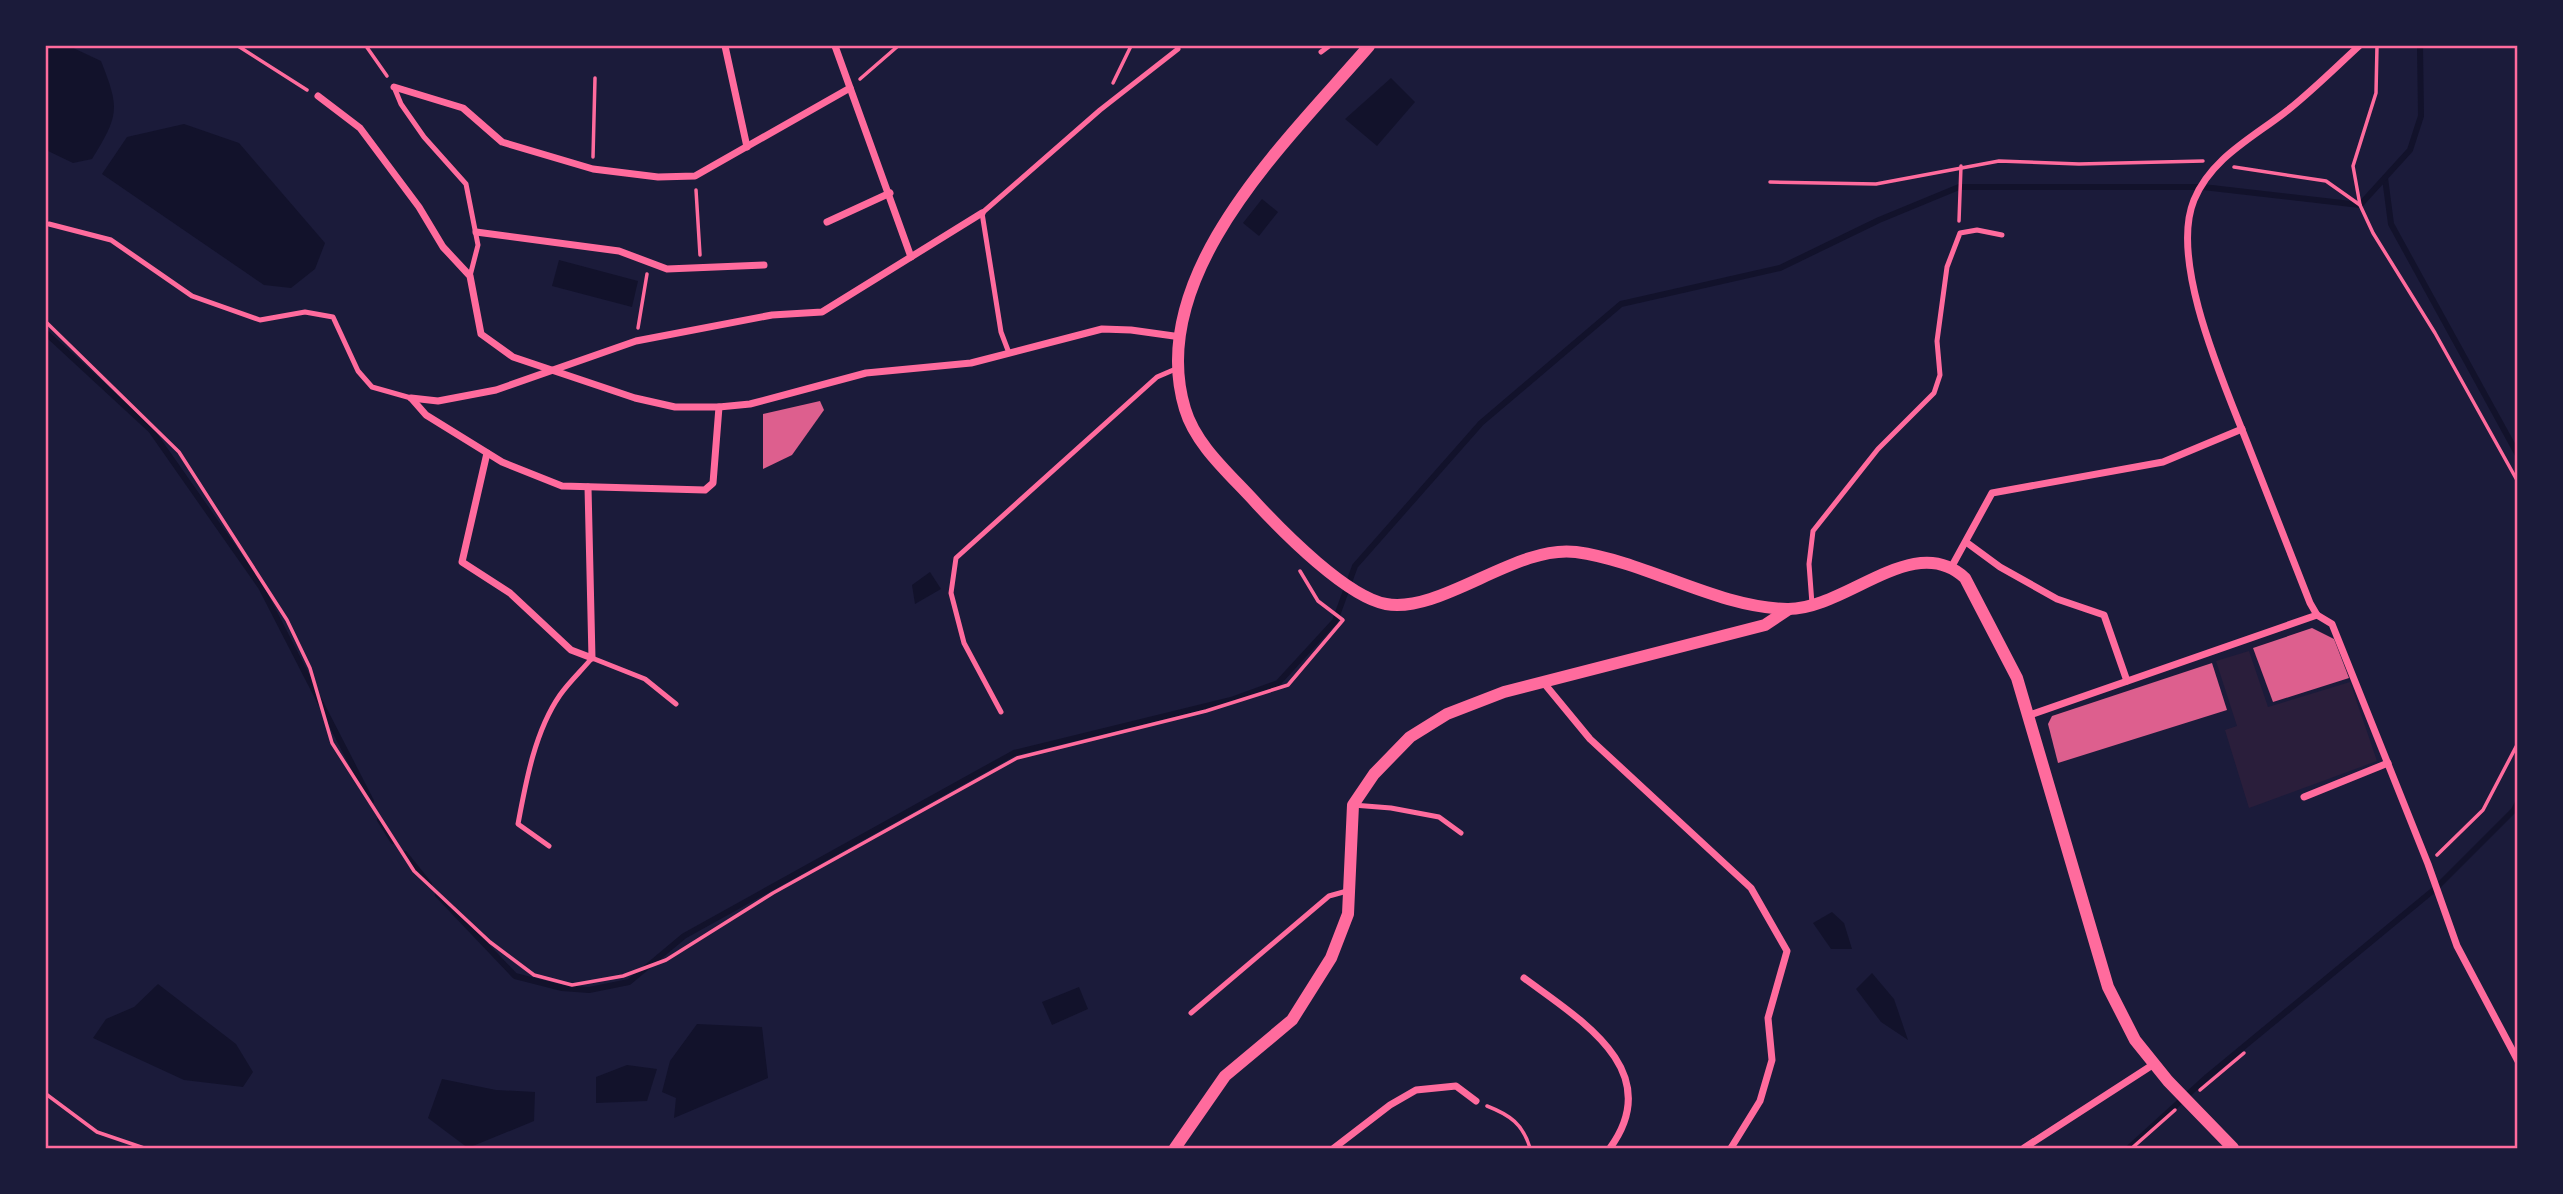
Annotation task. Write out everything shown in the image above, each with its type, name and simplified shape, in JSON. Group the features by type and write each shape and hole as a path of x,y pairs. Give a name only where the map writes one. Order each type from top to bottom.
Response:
{"street":[{"path":"725,46 747,147"},
{"path":"835,46 911,257"},
{"path":"1369,46 1242,195 1196,271 1181,337 1179,367 1185,409 1201,442 1287,537 1366,598 1386,604 1410,606 1542,554 1575,552 1756,606 1788,609 1812,607 1904,565 1927,562 1952,566 1965,578 2017,678 2108,987 2135,1040 2233,1149"},
{"path":"2359,46 2287,111 2246,139 2221,161 2194,201 2189,238 2192,277 2209,348 2317,615 2332,624 2428,864 2457,946 2518,1061"},
{"path":"394,87 463,108 502,142 593,169 658,177 695,176 850,88"},
{"path":"318,96 360,128 419,207 443,247 470,276 481,334 513,357 635,398 675,407 750,404 866,373 971,363 1010,355 1102,329 1181,337"},
{"path":"827,222 890,193"},
{"path":"411,398 438,401 496,390 636,341 772,314 821,312 982,214"},
{"path":"475,232 619,251 667,269 764,265"},
{"path":"411,398 426,415 487,453 533,477 562,486 588,487 705,490 713,483 719,407"},
{"path":"1952,566 1992,493 2163,462 2242,429"},
{"path":"487,453 462,562 510,593 571,650 592,658 588,487"},
{"path":"1966,542 2000,567 2057,599 2104,615 2127,681"},
{"path":"1175,1149 1225,1076 1292,1020 1331,958 1348,914 1353,805 1374,774 1410,737 1447,714 1504,692 1765,625 1788,609"},
{"path":"2027,716 2317,615"},
{"path":"1544,682 1590,739 1751,888 1787,951 1768,1018 1772,1060 1760,1101 1731,1149"},
{"path":"2304,797 2388,763"},
{"path":"1524,978 1588,1025 1612,1049 1624,1077 1628,1109 1618,1137 1610,1149"},
{"path":"2024,1149 2154,1064"},
{"path":"1335,1149 1390,1105 1416,1090 1456,1086 1476,1101"}],"lane":[{"path":"1321,52 1329,46"},
{"path":"1010,355 1001,332 982,214 1100,110 1178,49"},
{"path":"394,87 401,104 424,137 466,184 478,245 470,276"},
{"path":"49,224 111,240 192,296 260,320 306,312 332,317 358,371 372,387 411,398"},
{"path":"1812,607 1809,564 1814,531 1878,449 1934,393 1940,375 1937,341 1947,267 1961,233 1977,230 2003,235"},
{"path":"1001,712 964,643 951,593 956,558 1157,377 1179,367"},
{"path":"549,846 519,824 523,797 536,747 559,696 592,658 645,679 676,704"},
{"path":"1353,805 1391,808 1439,817 1461,833"},
{"path":"1191,1013 1329,896 1349,890"}],"path":[{"path":"238,46 318,96"},
{"path":"366,46 394,87"},
{"path":"850,88 898,46"},
{"path":"1100,110 1131,46"},
{"path":"2377,46 2376,93 2353,166 2360,205 2373,233 2435,333 2518,482"},
{"path":"593,169 595,78"},
{"path":"1770,182 1876,184 1999,161 2079,164 2221,161 2243,171 2326,181 2360,205"},
{"path":"1961,166 1957,209 1961,233"},
{"path":"695,176 700,268"},
{"path":"636,341 650,262"},
{"path":"46,322 179,452 287,620 310,668 332,743 414,871 490,942 534,975 572,985 622,976 666,960 773,892 1017,758 1206,711 1288,685 1343,620 1318,601 1305,583 1287,537"},
{"path":"2428,864 2483,810 2518,743"},
{"path":"46,1094 97,1132 144,1149"},
{"path":"1476,1101 1510,1115 1525,1132 1530,1149"}],"shaded area":[{"path":"46,46 69,46 101,61 111,90 114,111 107,132 92,159 73,163 46,150"},
{"path":"1391,78 1415,102 1377,146 1345,119"},
{"path":"184,124 239,143 325,243 315,269 291,288 264,285 102,174 127,137"},
{"path":"1262,199 1278,212 1259,236 1243,223"},
{"path":"559,260 638,281 632,307 552,286"},
{"path":"930,572 941,589 915,604 912,585"},
{"path":"2249,651 2268,707 2350,682 2377,761 2249,808 2225,730 2237,726 2216,661"},
{"path":"1832,912 1844,923 1852,949 1831,949 1813,923"},
{"path":"1872,973 1894,999 1908,1040 1881,1022 1856,989"},
{"path":"158,984 236,1044 253,1072 243,1087 184,1080 93,1038 106,1019 134,1007"},
{"path":"1079,987 1088,1009 1052,1025 1042,1002"},
{"path":"697,1024 762,1027 768,1078 674,1118 676,1098 662,1092 670,1061"},
{"path":"627,1065 657,1069 647,1101 596,1103 596,1077"},
{"path":"442,1079 496,1090 535,1092 534,1121 468,1148 428,1118"}],"building":[{"path":"820,401 824,410 792,455 763,469 763,414"},
{"path":"2312,628 2334,639 2349,678 2273,702 2253,648"},
{"path":"2212,663 2227,710 2058,763 2048,724 2052,716"}],"waterway":[{"path":"438,895 515,976 562,988 589,990 629,982 684,936 1014,753 1231,700 1278,683 1335,621 1355,566 1481,423 1621,304 1780,268 1879,220 1959,187 2203,187 2360,205 2410,150 2421,116 2420,46"},
{"path":"2385,178 2391,224 2518,455"},
{"path":"46,333 151,430 261,587 371,801"},
{"path":"2129,1148 2207,1077 2436,888 2514,810 2518,802"},
{"path":"380,820 393,841"},
{"path":"405,854 429,884"}]}
